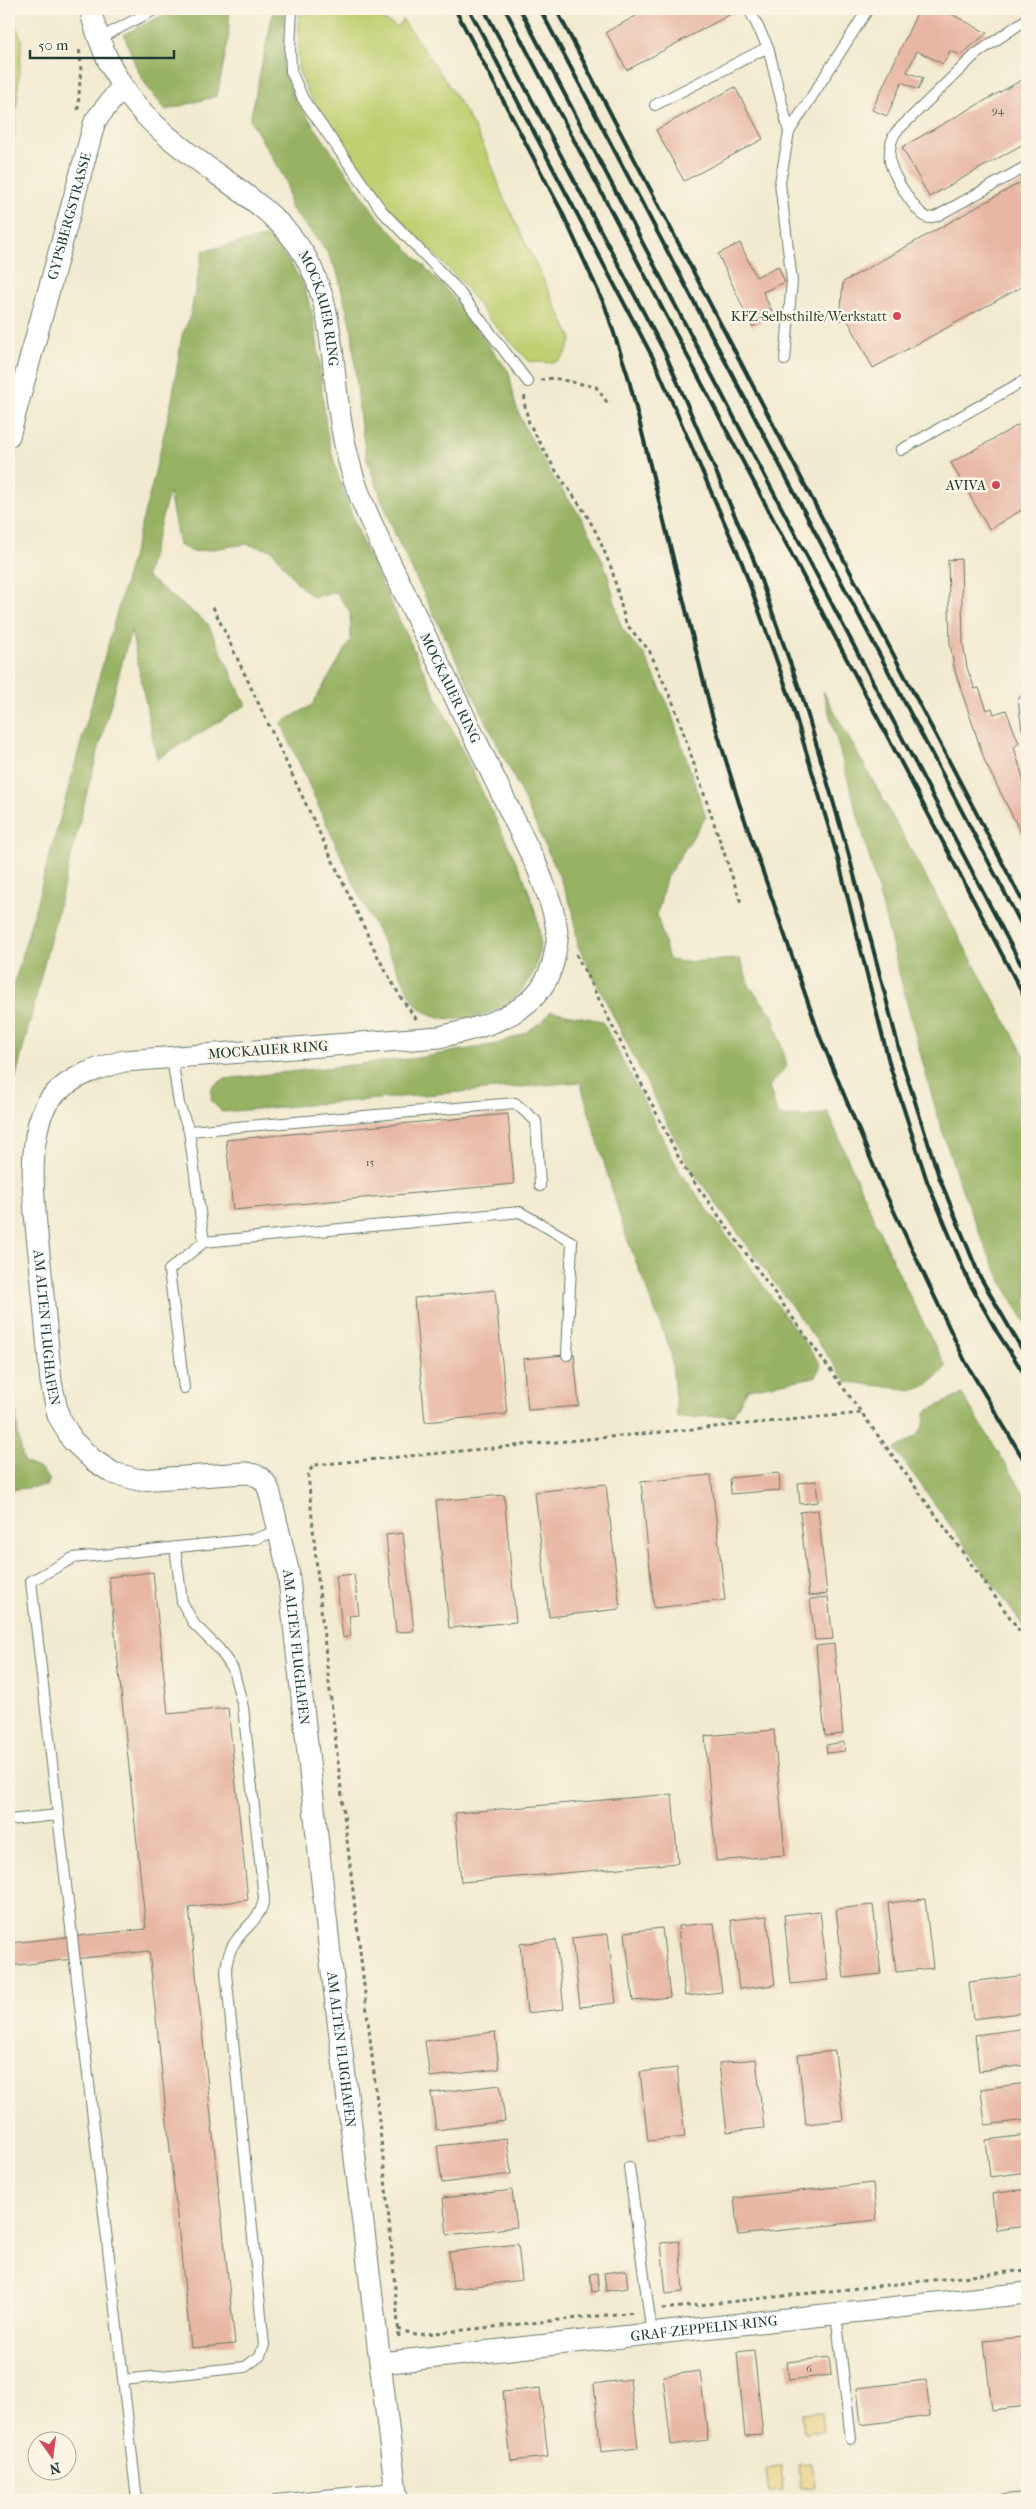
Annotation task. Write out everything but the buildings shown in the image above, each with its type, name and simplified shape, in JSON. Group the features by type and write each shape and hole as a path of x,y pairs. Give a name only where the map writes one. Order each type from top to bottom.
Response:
{"street":[{"path":"90,9 106,60 121,88"},
{"name":"GYPSBERGSTRASSE","path":"9,436 95,121 121,88"},
{"name":"MOCKAUER RING","path":"121,88 158,128 257,203 282,226 304,254 319,282 327,308 332,337 336,387 350,466 358,489 380,542 539,871 553,911 558,935 553,964 545,984 535,998 512,1015 482,1028 439,1037 172,1057"},
{"name":"AM ALTEN FLUGHAFEN","path":"172,1057 124,1061 89,1070 51,1098 40,1121 34,1151 33,1185 51,1382 58,1415 72,1440 93,1460 113,1473 139,1480 245,1473 255,1474 265,1481 269,1490 288,1570 331,1963 391,2362 396,2494"},
{"name":"GRAF-ZEPPELIN-RING","path":"391,2362 1027,2293"}],"lane":[{"path":"98,39 156,9"},
{"path":"292,9 291,71 303,99 382,211 457,289 528,382"},
{"path":"749,9 768,47 789,132"},
{"path":"785,360 792,281 780,183 789,132 868,9"},
{"path":"1027,19 976,54 896,132 890,144 890,158 892,168 917,211 929,218 937,216 1027,166"},
{"path":"655,105 768,47"},
{"path":"901,450 1027,378"},
{"path":"1027,698 1024,701 1027,726"},
{"path":"172,1057 179,1104 189,1131 204,1242"},
{"path":"189,1131 515,1103 536,1121 540,1186"},
{"path":"184,1388 169,1270 204,1242 520,1212 572,1242 567,1355"},
{"path":"137,2500 31,1581 73,1558 255,1539 279,1530"},
{"path":"123,2380 245,2367 260,2356 264,2345 226,1973 230,1947 260,1911 264,1898 245,1726 233,1669 219,1649 194,1624 182,1602 175,1547"},
{"path":"9,1820 58,1815"},
{"path":"629,2166 652,2334"},
{"path":"836,2314 851,2440"},
{"path":"275,2500 396,2494"}],"path":[{"path":"609,405 596,387 552,378 528,382 524,402 529,423 554,468 584,511 597,534 612,570 626,624 649,650 674,705 742,903"},
{"path":"213,607 379,959 401,998 415,1018 439,1037"},
{"path":"558,935 574,950 684,1168 1027,1641"},
{"path":"391,2362 398,2329 362,1959 316,1567 308,1472 314,1466 862,1413"},
{"path":"398,2329 416,2336 1027,2270"}],"green space":[{"path":"176,9 230,9 228,41 217,96 166,110 140,75 124,34"},
{"path":"346,9 373,9 375,15 397,27 403,20 472,123 493,168 501,192 572,339 561,359 546,363 529,361 489,319 463,284 388,206 309,95 298,69 299,15"},
{"path":"9,10 22,40 9,197"},
{"path":"273,13 284,14 284,73 297,102 376,215 450,294 509,372 515,403 524,426 549,471 592,536 607,572 621,626 644,654 669,707 706,817 666,878 657,915 669,960 684,962 740,959 750,987 773,1016 787,1066 769,1086 778,1116 807,1117 828,1112 898,1272 946,1366 936,1378 923,1387 913,1390 847,1382 689,1166 578,946 573,911 560,878 516,782 396,537 367,460 360,419 352,331 337,272 326,250 290,207 286,181 250,120"},
{"path":"269,236 298,276 305,290 317,344 328,437 335,466 349,508 365,549 524,878 534,907 540,935 537,962 532,975 523,989 503,1006 489,1013 475,1017 446,1019 433,1015 418,1006 409,993 353,881 281,723 312,705 351,640 350,612 336,592 313,597 298,584 272,550 246,544 193,552 179,545 169,492 146,576 208,624 246,705 157,759 131,630 88,788 9,1105 9,1003 151,489 172,400 182,335 190,317 203,251"},
{"path":"823,691 1027,1060 1027,1325 1003,1284 983,1241 949,1152 922,1060 871,864"},
{"path":"551,1011 602,1021 680,1172 821,1365 815,1377 748,1389 733,1415 677,1418 671,1352 625,1233 580,1082 222,1112 211,1101 212,1087 224,1079 417,1058 497,1044 523,1034 543,1021"},
{"path":"9,1337 18,1436 24,1462 40,1469 50,1480 46,1486 9,1490"},
{"path":"962,1394 1027,1498 1027,1631 895,1449 913,1439 921,1431 925,1412"}],"sand":[{"path":"821,2412 823,2431 804,2433 802,2413"},
{"path":"812,2464 815,2487 800,2488 798,2465"},
{"path":"781,2467 783,2491 769,2492 766,2469"}],"railway":[{"path":"455,9 562,212 605,306 628,376 712,715 739,803 820,1037 882,1186 966,1363 1027,1465"},
{"path":"469,9 653,358 742,563 791,701 837,855 890,1066 927,1181 968,1280 997,1332 1027,1378"},
{"path":"484,9 665,353 753,558 803,699 848,852 903,1064 939,1177 979,1275 1027,1358"},
{"path":"505,9 1027,1002"},
{"path":"520,9 1027,976"},
{"path":"540,9 1027,935"},
{"path":"556,9 1027,910"}],"place":[{"name":"KFZ-Selbsthilfe/Werkstatt","path":"897,316"},
{"name":"AVIVA","path":"996,485"}]}
